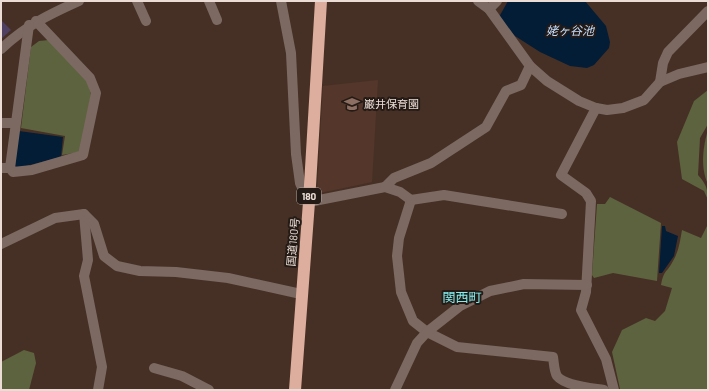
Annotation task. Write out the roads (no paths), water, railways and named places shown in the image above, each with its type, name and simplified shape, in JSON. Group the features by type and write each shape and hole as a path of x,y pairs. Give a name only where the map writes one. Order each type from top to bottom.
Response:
{"highway":[{"name":"国道180号","path":"295,390 309,202 321,1"}],"street":[{"path":"1,49 33,23 79,1"},
{"path":"137,1 146,21"},
{"path":"209,1 217,20"},
{"path":"281,1 291,53 296,154 300,183 309,202 385,188 400,192 411,200 444,195 562,214"},
{"path":"478,1 489,9 530,66 547,81 579,101 596,108 607,110 623,108 644,100 660,82 678,74 708,67"},
{"path":"489,9 497,1"},
{"path":"660,82 663,63 668,52 708,11"},
{"path":"33,23 90,78 96,93 83,155 32,170 13,172 5,168 15,123 33,23"},
{"path":"385,188 394,178 431,162 486,127 506,91 521,86 530,66"},
{"path":"596,108 561,175 586,192 591,201 587,285 581,310 606,359 614,390"},
{"path":"1,123 15,123"},
{"path":"411,200 399,238 397,256 400,285 406,307 413,321 427,332 457,347 553,357 556,375 565,381 578,388 604,390"},
{"path":"84,214 94,224 104,256 117,266 140,271 176,272 228,278 301,294"},
{"path":"1,244 55,218 84,214"},
{"path":"84,214 88,260 84,276 102,366 98,390"},
{"path":"395,390 417,343 427,332 460,306 490,291 524,284 587,285"},
{"path":"154,368 182,376 209,390"}],"water":[{"name":"姥ヶ谷池","path":"508,1 585,1 606,26 610,42 609,48 594,65 587,68 570,66 540,52 515,36 499,17"},
{"path":"19,131 63,137 61,157 18,168 15,166"},
{"path":"662,226 665,226 666,231 678,236 674,256 662,273 659,273"}],"place":[{"name":"巌井保育園","path":"352,104"}],"district":[{"name":"関西町","path":"462,297"}]}
